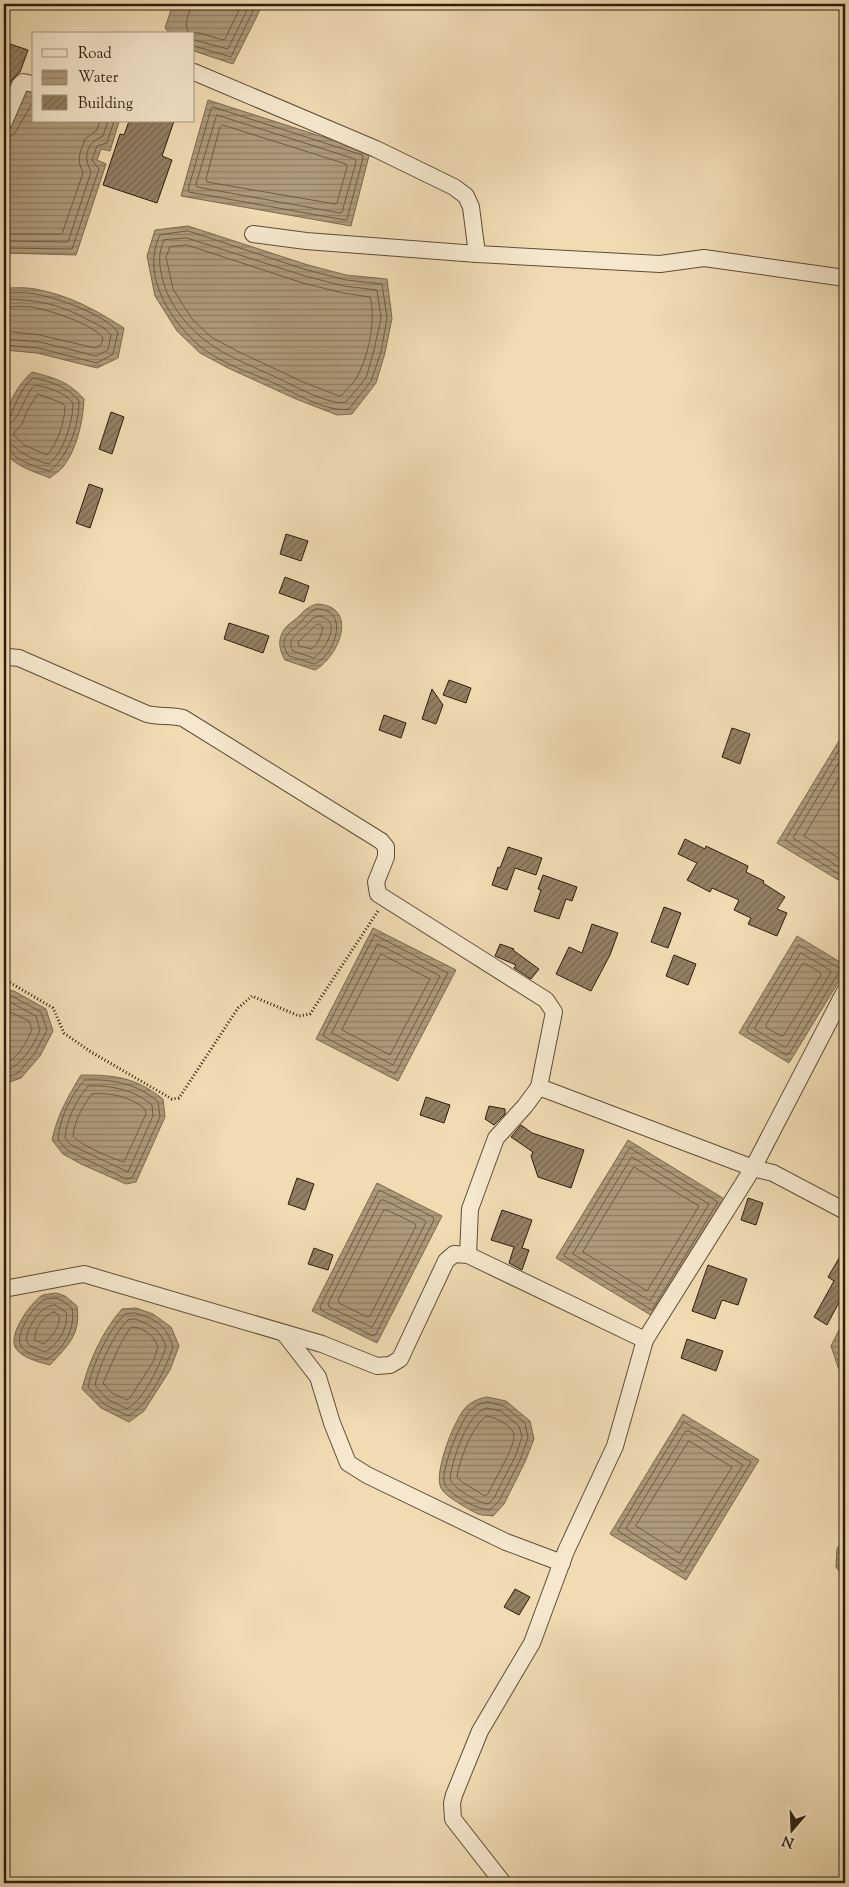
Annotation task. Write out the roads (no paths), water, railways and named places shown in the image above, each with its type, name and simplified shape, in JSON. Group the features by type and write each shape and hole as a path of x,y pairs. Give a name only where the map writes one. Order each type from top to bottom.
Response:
{"street":[{"path":"195,72 376,149 454,188 466,196 471,207 477,254"},
{"path":"4,122 20,85 24,82 32,84"},
{"path":"252,234 306,241 477,254 660,264 704,258 845,278"},
{"path":"4,659 8,657 19,658 147,714 159,717 173,716 183,718 381,841 386,847 386,857 376,882 378,894 546,1000 554,1012 539,1087 525,1106 496,1138 470,1209 468,1255"},
{"path":"502,1883 454,1819 452,1803 480,1731 532,1643 562,1563 615,1446 645,1340 753,1168 845,991"},
{"path":"539,1087 753,1168 773,1173 845,1212"},
{"path":"4,1289 84,1274 322,1344 377,1366 390,1366 400,1359 446,1261 454,1254 468,1255 645,1340"},
{"path":"284,1333 318,1377 332,1423 348,1464 506,1542 562,1563"}],"water":[{"path":"173,4 262,4 233,64 195,51 195,32 168,32 165,28"},
{"path":"28,86 32,88 32,122 119,122 110,151 101,149 97,160 106,164 76,255 4,253 4,131"},
{"path":"208,100 370,152 351,226 181,196"},
{"path":"188,226 308,265 346,275 387,279 392,318 385,353 376,383 352,414 337,415 296,399 228,368 200,353 177,331 155,296 147,256 155,230"},
{"path":"4,288 31,288 59,295 82,304 114,321 124,328 118,358 97,368 37,353 4,350"},
{"path":"32,372 54,378 66,384 84,399 81,425 76,443 63,467 50,478 15,462 8,456 4,448 4,426 11,400 20,385"},
{"path":"317,604 330,607 338,613 341,622 341,632 332,654 315,670 285,660 280,647 280,638 288,625 306,609"},
{"path":"845,731 845,884 777,843"},
{"path":"373,928 456,970 398,1081 316,1039"},
{"path":"797,936 845,965 845,971 789,1063 739,1033"},
{"path":"4,990 14,991 46,1009 53,1031 40,1056 21,1078 4,1084"},
{"path":"81,1075 124,1079 143,1086 163,1099 165,1117 136,1182 126,1184 81,1164 63,1154 52,1140 64,1106"},
{"path":"628,1140 726,1200 654,1317 556,1258"},
{"path":"377,1183 442,1216 377,1343 312,1311"},
{"path":"56,1293 65,1296 77,1306 78,1316 72,1339 50,1365 21,1354 15,1347 14,1341 18,1327 31,1305 42,1295"},
{"path":"136,1308 153,1314 171,1327 179,1346 170,1370 144,1411 129,1422 101,1408 82,1389 93,1357 115,1317 122,1309"},
{"path":"845,1318 845,1380 838,1367 831,1346"},
{"path":"487,1397 506,1401 530,1421 534,1439 504,1504 493,1516 478,1514 447,1495 441,1488 439,1481 446,1445 462,1412 467,1406 477,1400"},
{"path":"683,1414 759,1460 686,1580 610,1534"},
{"path":"845,1535 845,1579 836,1567 837,1549"}]}
